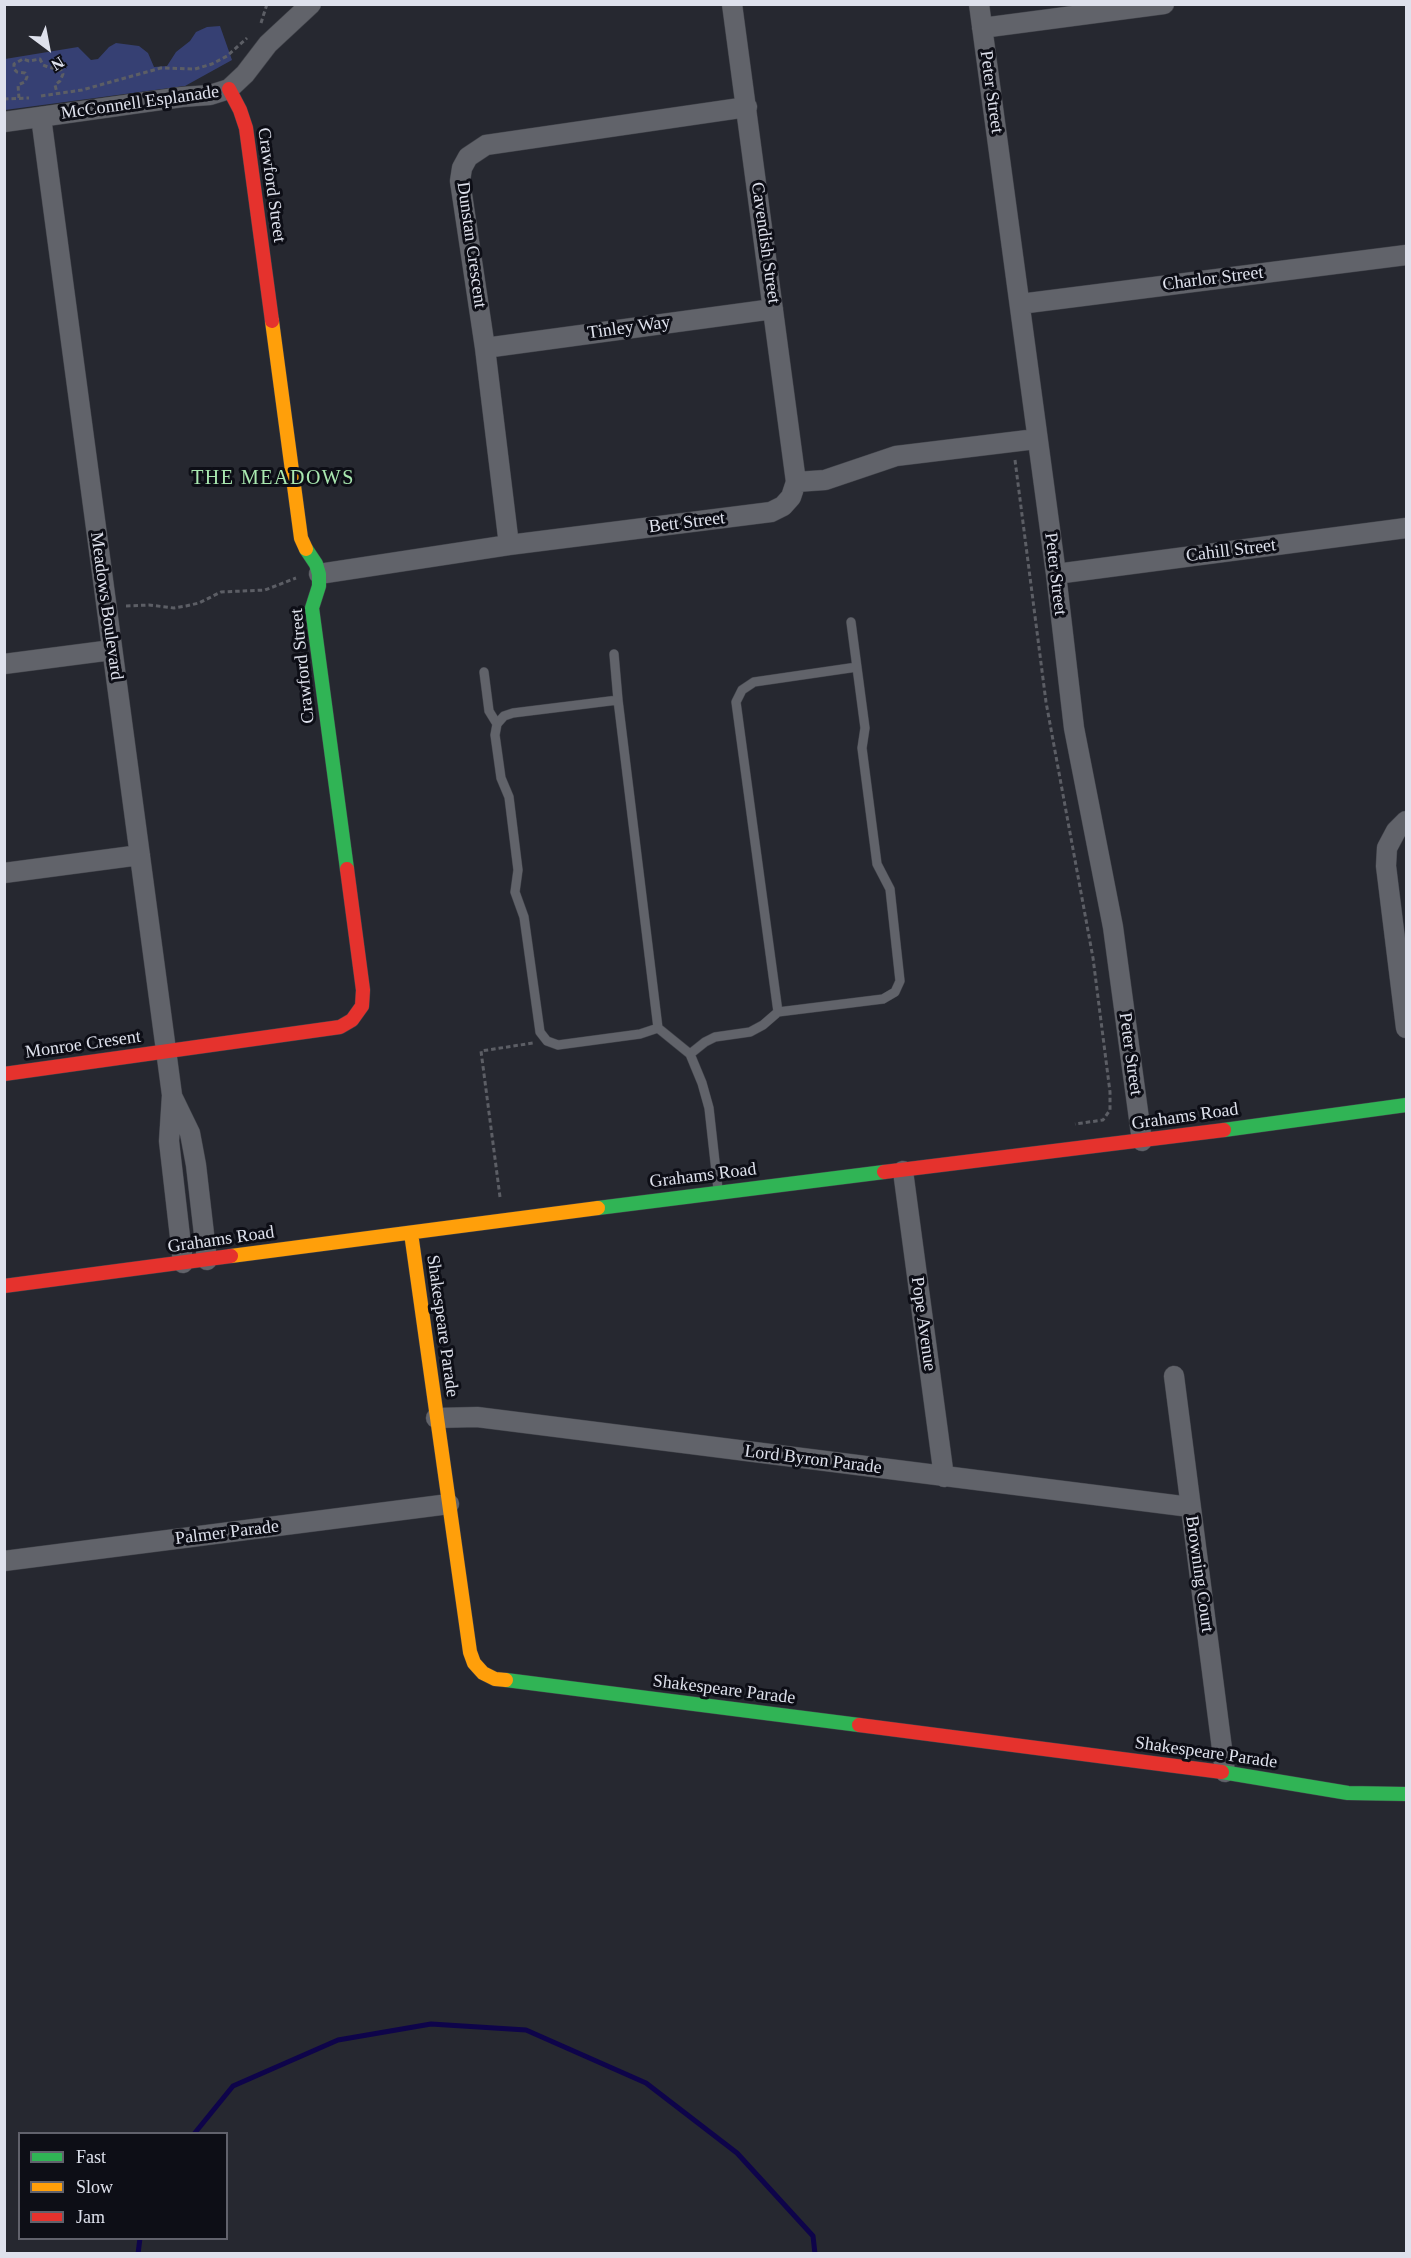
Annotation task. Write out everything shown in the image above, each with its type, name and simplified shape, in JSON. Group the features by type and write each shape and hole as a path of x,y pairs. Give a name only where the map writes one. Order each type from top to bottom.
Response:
{"street":[{"name":"McConnell Esplanade","path":"4,122 210,95 229,89 245,74 268,44 312,4"},
{"name":"Cavendish Street","path":"732,4 796,482"},
{"name":"Peter Street","path":"980,4 1036,439 1056,574 1074,728 1113,927 1142,1141"},
{"path":"982,28 1164,4"},
{"name":"Crawford Street","path":"166,1052 340,1027 352,1020 362,1006 363,990 312,608 319,586 319,574 301,538 246,128 229,89"},
{"name":"Dunstan Crescent","path":"509,545 485,348 460,182 462,168 468,157 486,146 747,107"},
{"name":"Meadows Boulevard","path":"41,117 172,1095 169,1141 183,1263"},
{"name":"Charlor Street","path":"1020,304 1407,255"},
{"name":"Tinley Way","path":"485,348 773,309"},
{"path":"796,482 825,480 896,456 1036,439"},
{"name":"Bett Street","path":"319,574 509,545 771,512 783,506 791,497 796,482"},
{"name":"Cahill Street","path":"1056,574 1407,528"},
{"path":"4,664 112,650"},
{"path":"1407,821 1396,831 1387,848 1386,866 1407,1028"},
{"path":"4,873 140,855"},
{"name":"Monroe Cresent","path":"4,1074 166,1052"},
{"name":"Meadows Boulevard","path":"172,1095 190,1133 207,1260"},
{"name":"Grahams Road","path":"4,1286 718,1192 1142,1141 1407,1105"},
{"name":"Pope Avenue","path":"903,1171 944,1477"},
{"name":"Shakespeare Parade","path":"411,1233 470,1652 474,1663 483,1673 495,1679 1225,1772 1348,1793 1407,1794"},
{"name":"Browning Court","path":"1174,1376 1225,1772"},
{"name":"Lord Byron Parade","path":"436,1418 477,1417 1190,1507"},
{"name":"Palmer Parade","path":"4,1561 449,1504"}],"lane":[{"path":"690,1054 715,1037 750,1032 763,1025 778,1012 883,999 895,992 900,981 890,889 878,864 876,853 862,748 865,728 851,622"},
{"path":"614,654 658,1028 690,1054 702,1083 709,1108 718,1192"},
{"path":"778,1012 736,702 742,690 754,682 857,667"},
{"path":"484,672 489,711 497,724"},
{"path":"618,700 513,713 504,716 497,724 495,735 501,778 508,797 518,870 515,892 524,917 540,1032 547,1041 558,1045 640,1034 658,1028"}],"path":[{"path":"257,29 264,18 267,4"},
{"path":"4,99 82,90 161,68 195,69 227,56 250,36"},
{"path":"19,98 18,86 25,82 27,76 25,73 17,72 14,64 23,59 29,61 40,59 43,65 61,70 63,74 56,85 57,93"},
{"path":"106,610 149,605 174,608 186,606 199,603 221,592 266,590 288,580 319,574"},
{"path":"503,1220 480,1051 547,1041"}],"shaded area":[{"path":"220,26 232,60 185,86 5,110 5,59 78,47 91,60 98,59 116,43 139,46 148,53 154,67 167,66 176,52 190,41 196,32 207,27"}],"waterway":[{"path":"196,2132 233,2086 338,2040 431,2024 526,2030 646,2083 737,2153 813,2236 815,2254"},
{"path":"138,2254 140,2240"}],"traffic: fast":[{"path":"306,549 316,564 319,574 319,586 312,608 347,869"},
{"path":"1224,1130 1406,1105"},
{"path":"598,1208 884,1172"},
{"path":"506,1680 859,1725"},
{"path":"1222,1772 1348,1793 1406,1794"}],"traffic: slow":[{"path":"272,321 301,538 306,549"},
{"path":"231,1256 598,1208"},
{"path":"411,1233 470,1652 474,1663 483,1673 495,1679 506,1680"}],"traffic: jam":[{"path":"229,89 246,128 272,321"},
{"path":"4,1074 340,1027 352,1020 362,1006 363,990 347,869"},
{"path":"884,1172 1224,1130"},
{"path":"4,1286 231,1256"},
{"path":"859,1725 1222,1772"}],"district":[{"name":"THE MEADOWS","path":"273,479"}]}
